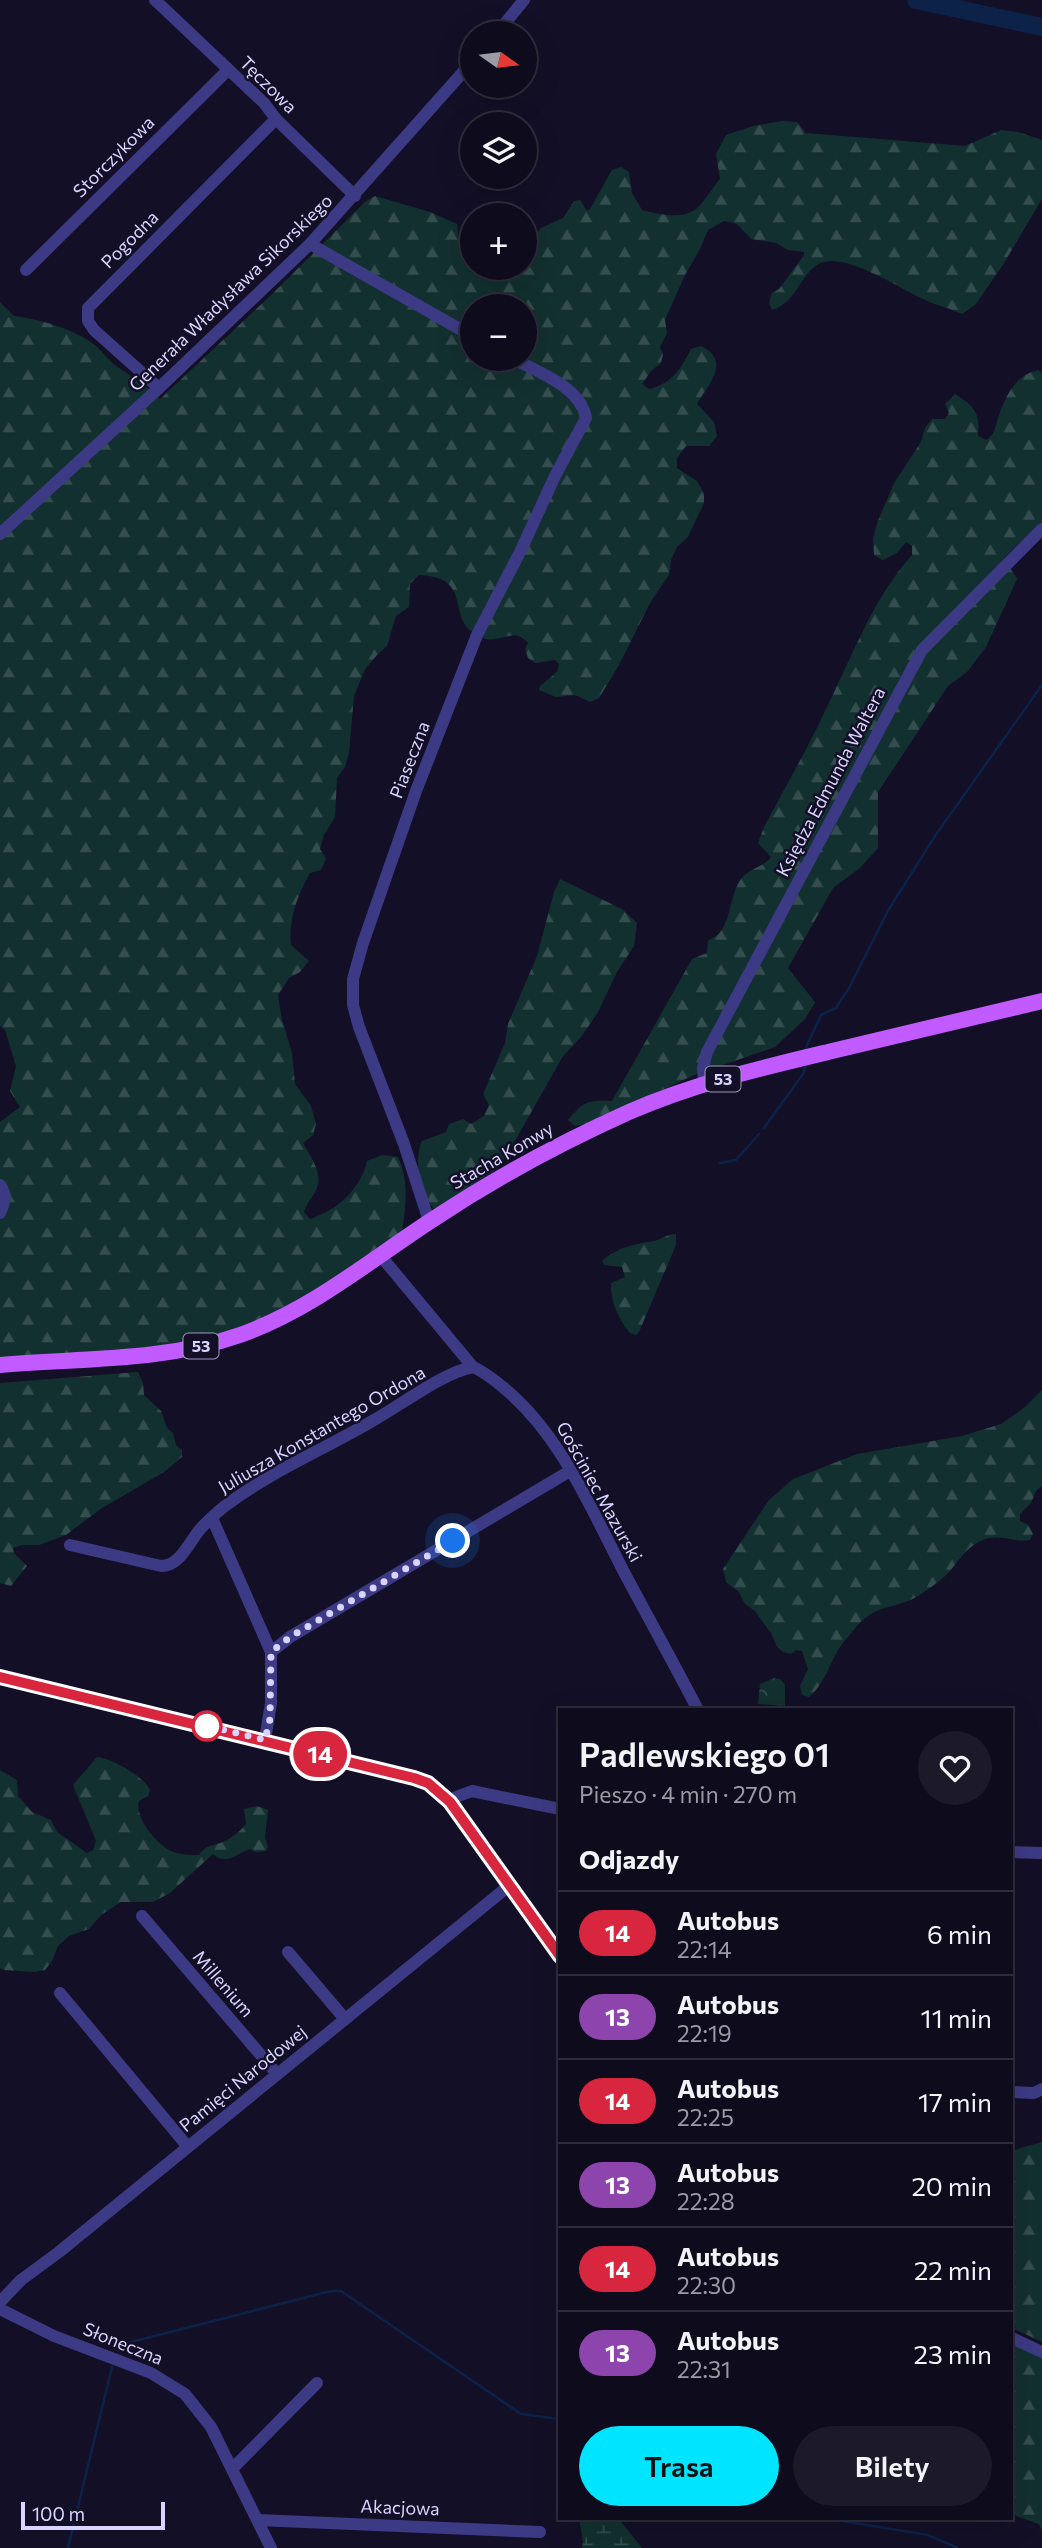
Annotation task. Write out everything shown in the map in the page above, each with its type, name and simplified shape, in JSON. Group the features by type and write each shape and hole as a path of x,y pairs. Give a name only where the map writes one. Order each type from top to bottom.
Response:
{"main road":[{"name":"Stacha Konwy","path":"0,1365 158,1353 228,1339 294,1312 500,1177 582,1134 648,1104 704,1084 762,1068 1042,1001"}],"street":[{"name":"Tęczowa","path":"155,0 264,103 276,119 355,196"},
{"path":"507,21 524,0"},
{"name":"Storczykowa","path":"26,270 228,70"},
{"name":"Generała Władysława Sikorskiego","path":"0,534 310,244 460,76"},
{"name":"Pogodna","path":"159,388 93,330 86,314 88,308 276,119"},
{"path":"310,244 460,329"},
{"name":"Piaseczna","path":"429,1222 404,1144 359,1027 353,1005 353,979 416,791 477,635 586,418 584,408 574,394 535,371"},
{"name":"Księdza Edmunda Waltera","path":"704,1084 703,1068 707,1052 922,650 1042,529"},
{"path":"0,1185 5,1193 0,1213"},
{"name":"Gościniec Mazurski","path":"380,1255 473,1367 484,1372 529,1410 544,1429 658,1631 697,1708"},
{"name":"Juliusza Konstantego Ordona","path":"265,1740 270,1719 271,1652 212,1518 228,1504 296,1462 371,1422 455,1372 473,1367"},
{"path":"271,1652 290,1637 570,1471"},
{"path":"70,1545 165,1566 178,1559 212,1518"},
{"path":"0,1676 265,1740 428,1783 450,1802 558,1953"},
{"path":"450,1802 472,1791 558,1810"},
{"path":"1013,1852 1042,1853"},
{"name":"Pamięci Narodowej","path":"0,2302 31,2272 510,1885"},
{"name":"Millenium","path":"142,1916 277,2074"},
{"path":"288,1952 345,2019"},
{"path":"60,1993 188,2147"},
{"path":"1013,2092 1034,2093 1042,2089"},
{"name":"Słoneczna","path":"0,2309 54,2336 151,2373 169,2382 193,2402 207,2420 271,2548"},
{"path":"1013,2338 1042,2352"},
{"path":"232,2469 317,2384"},
{"name":"Akacjowa","path":"258,2520 540,2532"}],"green space":[{"path":"782,121 797,122 806,133 965,146 1001,130 1018,132 1042,140 1042,199 976,304 962,314 927,301 856,266 828,261 811,270 787,302 772,310 769,303 772,293 779,289 804,252 751,239 737,224 724,221 708,230 665,320 667,333 660,347 663,355 661,363 642,384 649,389 669,379 679,369 691,349 701,346 715,359 715,374 697,404 714,422 717,436 709,446 686,446 677,458 677,468 697,481 704,493 704,503 688,537 677,547 671,560 669,575 651,601 599,698 590,702 575,695 556,697 539,690 540,686 557,672 559,664 555,660 535,663 528,658 525,649 528,643 518,636 486,639 474,633 465,624 453,589 435,577 419,575 410,584 409,607 396,616 387,646 365,669 354,696 349,753 345,767 337,778 335,817 324,835 320,849 326,859 321,870 310,873 298,898 293,917 291,945 309,961 300,972 289,978 278,995 292,1053 295,1084 311,1106 316,1124 313,1135 303,1143 316,1167 318,1186 304,1212 310,1219 338,1205 359,1181 367,1161 382,1155 398,1157 405,1184 402,1232 298,1305 207,1339 129,1350 0,1358 0,1122 20,1107 10,1091 16,1066 5,1030 0,1026 0,302 14,316 57,326 88,340 113,364 160,399 366,201 375,196 430,212 457,224 460,240 460,280 537,280 537,232 563,218 574,201 580,200 587,211 590,209 612,170 621,167 629,172 632,193 642,210 677,215 690,212 701,204 720,179 716,154 726,135 753,126"},
{"path":"1038,370 1042,373 1042,529 1035,528 1004,558 1017,579 986,647 967,672 948,686 878,792 878,848 860,868 833,888 788,968 815,1002 805,1019 775,1047 694,1075 591,1123 575,1126 568,1120 583,1105 612,1101 692,959 707,953 708,941 719,934 741,879 771,857 758,843 764,827 810,742 874,610 912,555 912,546 906,542 897,553 883,560 874,555 873,538 894,483 921,442 925,428 932,419 945,419 949,413 945,404 955,394 975,411 978,436 986,440 993,432 1011,389 1022,377"},
{"path":"560,879 622,909 637,923 634,946 617,972 598,1012 581,1037 563,1056 497,1169 435,1210 425,1195 419,1177 418,1158 422,1141 446,1132 449,1124 463,1119 471,1124 484,1116 489,1105 483,1094 505,1043 508,1024 537,956"},
{"path":"676,1234 676,1245 639,1332 636,1335 630,1333 616,1310 611,1290 611,1283 625,1277 622,1267 604,1265 602,1261 626,1247"},
{"path":"138,1372 144,1395 161,1411 176,1445 182,1450 182,1457 164,1472 102,1508 66,1535 39,1545 13,1548 14,1553 27,1566 11,1586 0,1583 0,1383"},
{"path":"1042,1390 1042,1486 1020,1514 1020,1521 1028,1525 1033,1534 1030,1540 995,1537 983,1540 968,1550 946,1576 921,1594 879,1610 864,1619 842,1644 814,1692 809,1697 802,1695 800,1686 808,1669 802,1651 796,1650 791,1654 783,1652 776,1645 755,1611 745,1604 739,1592 726,1582 723,1569 769,1500 793,1479 857,1454 962,1436 1001,1424 1025,1407"},
{"path":"774,1678 780,1679 785,1685 785,1706 758,1704 760,1684"},
{"path":"97,1757 127,1769 147,1785 150,1790 148,1796 139,1801 140,1815 153,1836 171,1851 199,1855 235,1834 246,1824 244,1809 257,1806 268,1810 265,1838 268,1847 266,1851 255,1852 250,1849 227,1859 213,1854 170,1893 153,1902 121,1902 101,1915 89,1929 69,1936 58,1946 45,1970 4,1970 0,1968 0,1770 17,1780 18,1796 32,1812 51,1820 57,1832 87,1853 93,1850 96,1841 73,1785"},
{"path":"1042,2142 1042,2342 1013,2328 1013,2152"},
{"path":"1013,2343 1042,2357 1042,2530 1039,2524 1016,2516 1013,2511"},
{"path":"579,2520 620,2520 642,2548 582,2548"}],"waterway":[{"path":"916,0 1042,27"},
{"path":"805,1050 821,1015 836,1008 849,988 889,909 935,836 1042,685"},
{"path":"764,1128 803,1074 806,1065"},
{"path":"720,1163 736,1160 759,1134"},
{"path":"118,2351 123,2344 331,2291 341,2291 521,2414 558,2419"},
{"path":"68,2548 112,2367"},
{"path":"836,2520 928,2535 958,2548"}],"bus line":[{"name":"14","path":"0,1677 265,1740 428,1783 450,1802 558,1953"}],"route":[{"path":"207,1726 197,1723 265,1740 270,1719 271,1652 290,1637 453,1541"}]}
